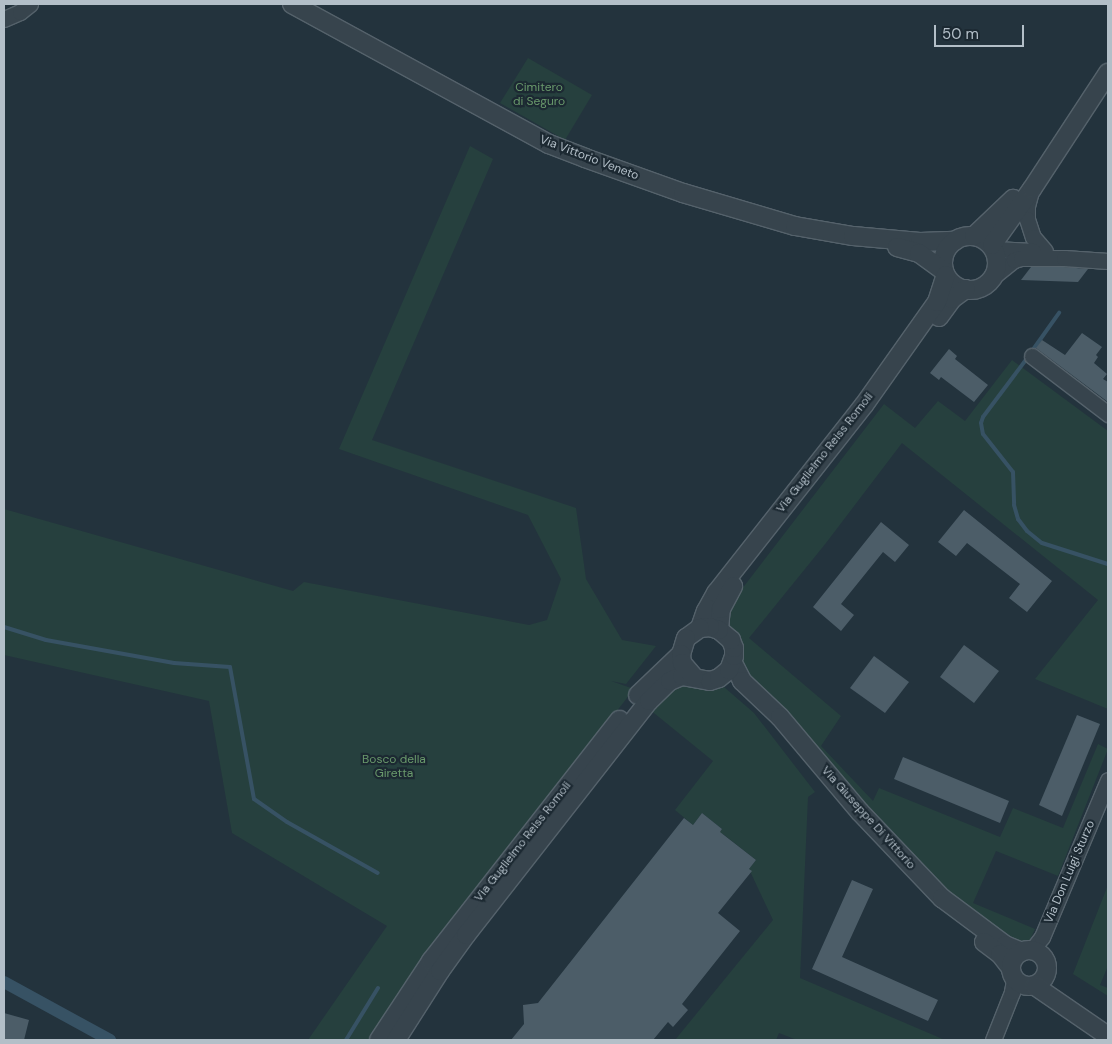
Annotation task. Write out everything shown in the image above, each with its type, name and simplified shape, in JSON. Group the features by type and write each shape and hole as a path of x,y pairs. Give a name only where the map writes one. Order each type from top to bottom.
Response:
{"street":[{"path":"4,19 20,12 30,4"},
{"name":"Via Vittorio Veneto","path":"292,4 549,144 683,192 795,226 853,236"},
{"path":"993,247 1108,73"},
{"path":"974,236 997,216 1049,160"},
{"path":"1032,189 1027,206 1027,218 1033,237 1045,251"},
{"path":"853,236 920,242 955,241"},
{"path":"853,236 918,253 945,273 957,286 966,289 983,287 1014,260 1064,258 1108,261"},
{"path":"945,273 944,255 955,241 964,236 974,236 983,239 993,247 998,262 994,276"},
{"path":"993,247 1045,251 1064,258"},
{"name":"Via Guglielmo Reiss Romoli","path":"700,628 706,611 716,593 864,404 937,302 945,273"},
{"name":"Via Guglielmo Reiss Romoli","path":"719,630 719,616 729,592 871,410 952,299 966,289"},
{"path":"1032,356 1108,414"},
{"path":"710,627 719,630 731,640 734,648 733,663 730,670 719,678 702,680 694,677 682,663 681,654 686,638 700,628 710,627"},
{"name":"Via Guglielmo Reiss Romoli","path":"379,1040 431,961 508,860 640,694 681,654"},
{"name":"Via Giuseppe Di Vittorio","path":"733,663 742,680 780,717 904,860 942,898 1005,945 1036,958 1060,991 1108,1025"},
{"name":"Via Guglielmo Reiss Romoli","path":"396,1040 440,971 649,701 670,681 682,676 694,677"},
{"name":"Via Giuseppe Di Vittorio","path":"719,678 735,687 759,708 854,818 936,904 1000,954 1019,982 1108,1036"},
{"name":"Via Don Luigi Sturzo","path":"1036,958 1042,937 1108,780"},
{"path":"440,971 437,966 438,961 489,894 508,860"},
{"path":"993,1040 1019,982 1014,958 1036,958 1042,982 1019,982"},
{"path":"387,1040 393,1017"}],"green space":[{"name":"Cimitero di Seguro","path":"528,58 592,95 565,140 500,103"},
{"name":"Bosco della Giretta","path":"470,146 493,159 372,440 576,508 586,579 622,640 656,646 626,684 611,681 634,689 495,867 373,1040 308,1040 387,926 232,833 209,701 4,655 4,509 293,591 304,582 529,625 547,620 561,579 528,515 339,449"},
{"path":"1012,360 1108,431 1108,709 1035,679 1098,600 902,443 826,543 749,638 841,716 821,746 873,801 879,788 1000,837 1013,808 1063,828 1098,744 1108,749 1058,876 996,851 973,903 1035,929 1029,942 1020,945 953,901 880,827 740,666 726,626 728,607 884,404 915,428 938,401 965,421"},
{"path":"679,681 710,689 724,687 754,713 815,792 808,797 800,978 945,1040 797,1040 779,1033 776,1040 675,1040 773,920 749,869 756,860 723,834 716,843 713,841 722,829 702,813 693,825 675,810 713,761 649,709"},
{"path":"1108,885 1108,966 1100,985 1108,988 1108,996 1073,974"}],"building":[{"path":"1031,267 1088,269 1078,282 1021,280"},
{"path":"1082,333 1102,347 1096,355 1098,357 1094,363 1107,374 1103,379 1108,382 1108,402 1036,348 1042,340 1065,355"},
{"path":"949,349 957,356 955,359 988,385 974,402 941,377 939,380 930,373"},
{"path":"964,510 1052,581 1027,612 1009,598 1020,584 967,543 956,556 938,542"},
{"path":"881,522 909,545 895,562 883,552 841,604 854,615 841,631 813,607"},
{"path":"964,645 999,671 974,703 940,677"},
{"path":"874,656 909,682 885,713 850,688"},
{"path":"1077,715 1100,724 1062,816 1039,805"},
{"path":"903,757 1009,801 1000,823 894,779"},
{"path":"702,813 722,829 720,832 756,860 749,869 752,871 718,913 740,931 682,1004 688,1010 673,1027 668,1022 653,1040 511,1040 524,1024 523,1005 538,1003 684,818 693,825"},
{"path":"852,880 873,889 842,957 938,1000 928,1021 812,969"},
{"path":"4,1013 29,1020 24,1040 4,1040"}],"waterway":[{"path":"1032,351 1059,313"},
{"path":"1028,357 983,417 981,423 983,434 1013,472 1014,505 1018,519 1027,531 1042,543 1108,564"},
{"path":"4,627 46,640 174,663 230,667 254,799 287,822 378,873"},
{"path":"4,982 110,1040"},
{"path":"346,1040 378,988"}]}
